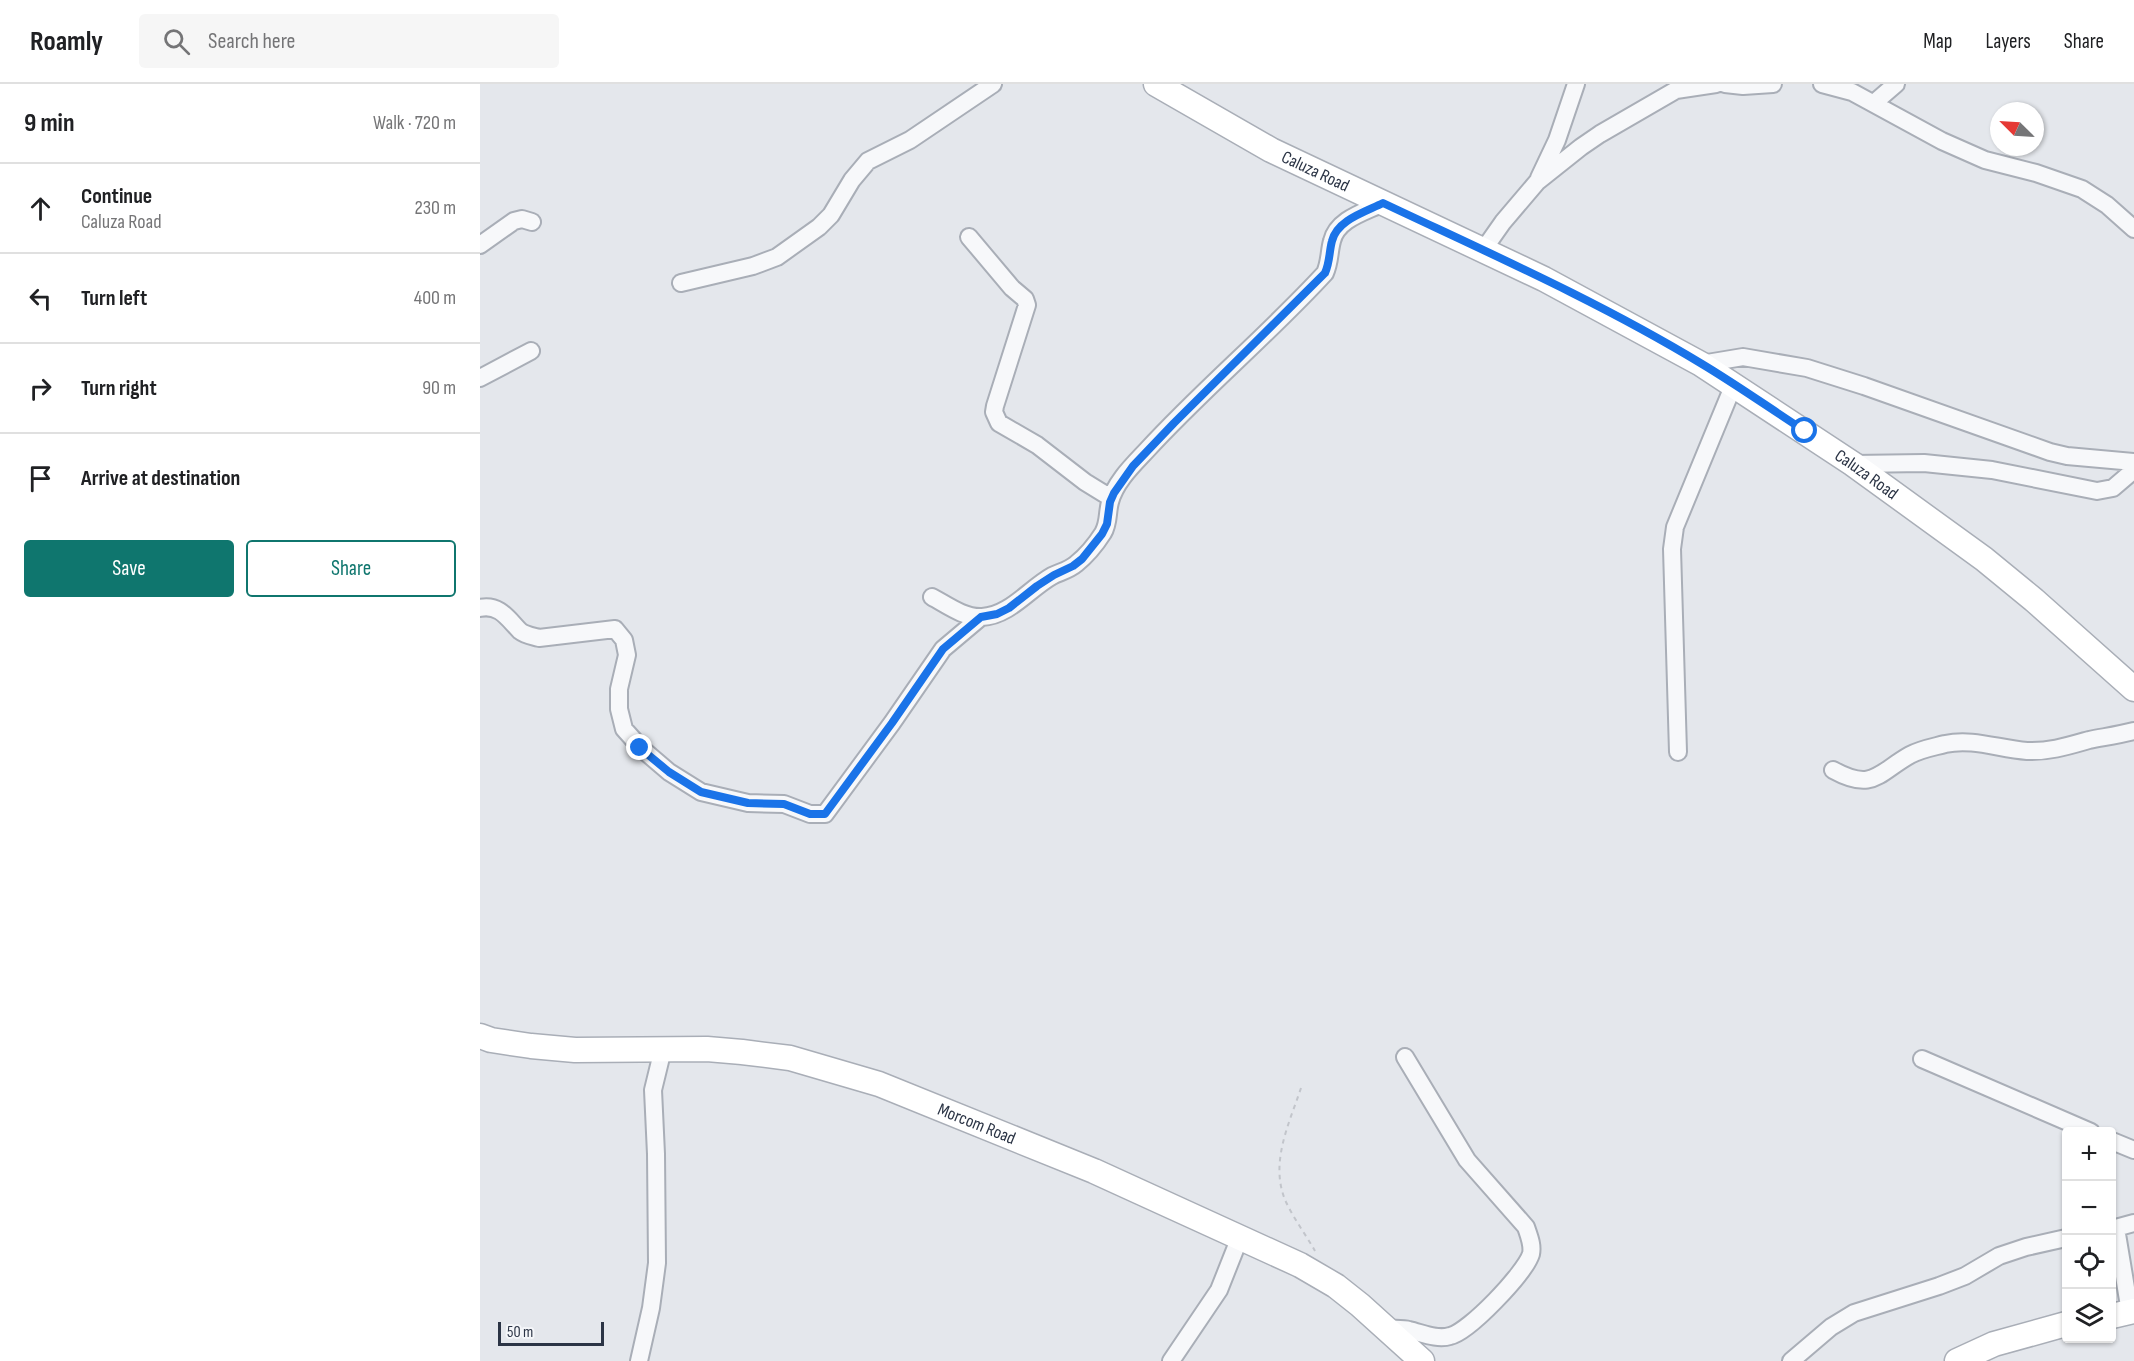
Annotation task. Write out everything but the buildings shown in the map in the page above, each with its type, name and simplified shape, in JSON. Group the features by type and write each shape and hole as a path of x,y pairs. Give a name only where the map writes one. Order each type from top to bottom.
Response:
{"street":[{"path":"681,284 753,266 777,257 819,227 831,215 852,180 868,161 910,140 993,84"},
{"name":"Caluza Road","path":"1156,84 1271,150 1484,249 1593,304 1734,384 1853,464 1984,559 2134,688"},
{"path":"1538,182 1557,140 1576,84"},
{"path":"1484,249 1503,222 1538,182 1600,134 1676,90 1716,84"},
{"path":"1725,84 1743,86 1773,84"},
{"path":"1822,84 1852,92 1908,123 1985,160 2036,173 2082,189 2107,205 2134,229"},
{"path":"1874,103 1890,85"},
{"path":"932,597 964,614 981,617 997,614 1082,559 1107,524 1111,498 1120,482 1146,450 1325,273 1332,242 1338,228 1383,203"},
{"path":"480,245 514,221 522,219 532,222"},
{"path":"969,237 1027,304 995,406 995,418 999,423 1037,445 1085,482 1111,498"},
{"path":"480,378 531,351"},
{"path":"1701,364 1743,357 1807,368 2050,452 2067,456 2134,462"},
{"path":"1678,752 1672,549 1674,527 1734,384"},
{"path":"1853,464 1924,464 1992,470 2097,491 2113,488 2134,470"},
{"path":"480,608 494,608 513,621 526,635 538,638 615,629 624,640 627,655 619,689 619,709 624,729 640,748 669,772 701,792 748,803 784,804 810,814 825,814 943,649 981,617"},
{"path":"1833,770 1846,777 1870,779 1884,774 1911,755 1928,748 1951,743 1973,742 2024,751 2045,751 2134,731"},
{"name":"Morcom Road","path":"480,1036 521,1045 575,1050 707,1049 790,1058 879,1084 1094,1171 1300,1265 1360,1305 1422,1361"},
{"path":"639,1361 651,1308 657,1263 657,1154 653,1090 663,1049"},
{"path":"1386,1329 1407,1329 1437,1337 1450,1337 1462,1331 1474,1322 1521,1272 1532,1251 1526,1227 1467,1160 1405,1058"},
{"path":"1922,1059 2082,1127"},
{"path":"2116,1143 2134,1150"},
{"path":"2116,1228 2134,1223"},
{"path":"2115,1235 2125,1313"},
{"path":"1170,1361 1219,1290 1240,1237"},
{"path":"1791,1361 1831,1327 1854,1313 1965,1276 2000,1256 2026,1246 2062,1239"},
{"path":"1958,1361 1994,1344 2062,1325"}],"path":[{"path":"1301,1088 1280,1148 1279,1167 1286,1201 1319,1258"}],"route":[{"path":"640,748 669,772 701,792 748,803 784,804 810,814 825,814 943,649 981,617 997,614 1009,608 1037,586 1082,559 1107,524 1110,502 1120,482 1146,450 1325,273 1334,235 1338,228 1383,203 1484,249 1641,330 1701,364 1805,431"}]}
